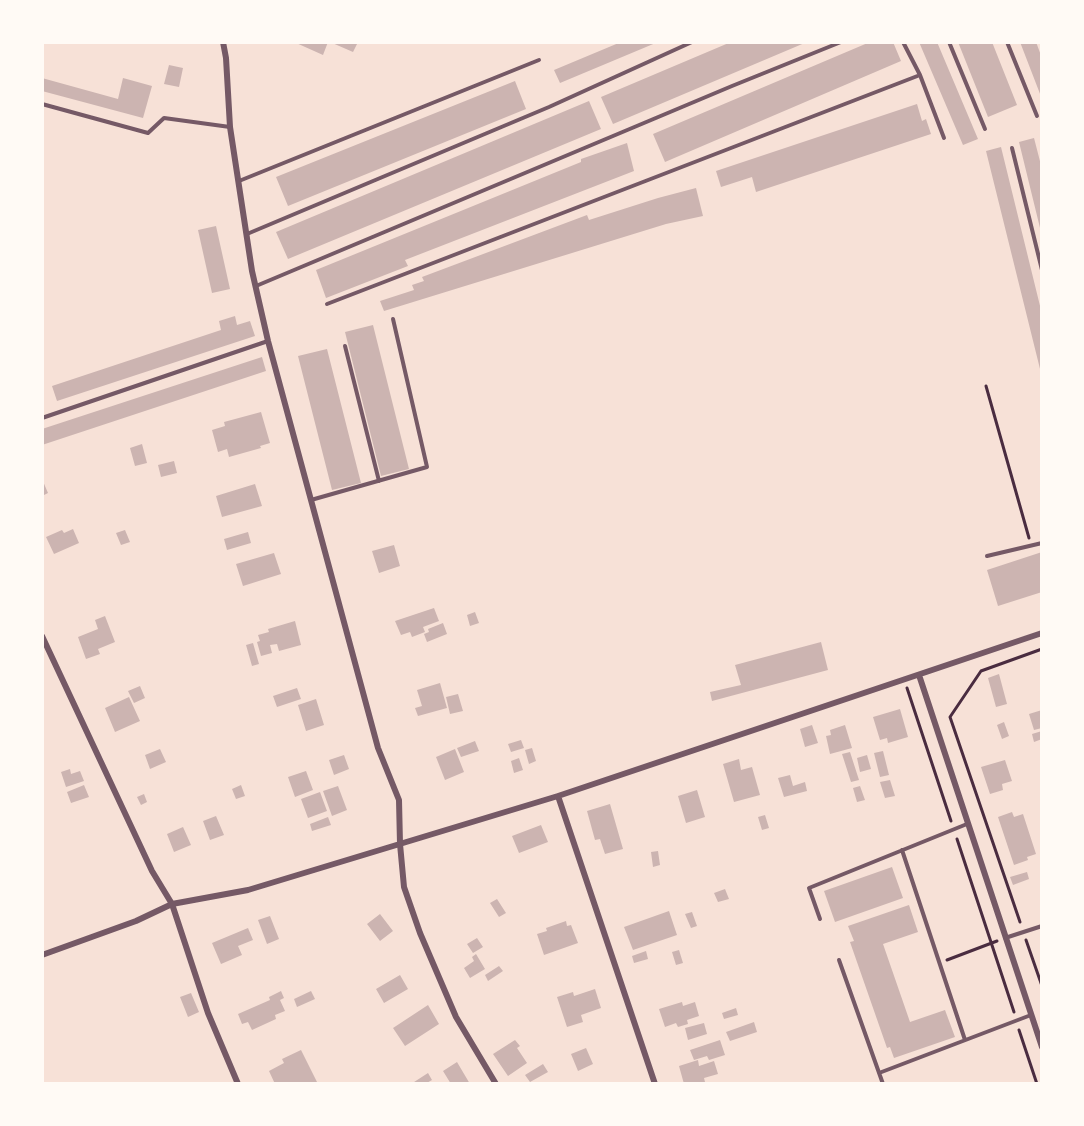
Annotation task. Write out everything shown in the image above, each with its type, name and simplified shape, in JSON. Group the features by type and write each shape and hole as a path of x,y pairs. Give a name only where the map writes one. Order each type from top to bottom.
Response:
{"street":[{"path":"223,42 230,127 256,286 268,341 378,748 399,800 404,886 420,933 456,1017 496,1084"},
{"path":"42,955 136,921 172,904 248,890 558,796 1042,633"},
{"path":"42,636 152,871 172,904 208,1013 238,1084"},
{"path":"919,675 1042,1047"},
{"path":"558,796 655,1084"}],"lane":[{"path":"247,234 549,107 692,42"},
{"path":"256,286 841,42"},
{"path":"903,42 920,75 944,138"},
{"path":"949,42 985,129"},
{"path":"1007,42 1037,116"},
{"path":"239,181 540,60"},
{"path":"327,304 920,75"},
{"path":"42,104 148,133 164,118 230,127"},
{"path":"1012,148 1042,270"},
{"path":"311,500 427,467 393,319"},
{"path":"42,418 268,341"},
{"path":"345,346 379,481"},
{"path":"987,556 1042,543"},
{"path":"820,919 809,888 967,824"},
{"path":"902,850 965,1040"},
{"path":"1005,939 1042,926"},
{"path":"839,960 883,1084"},
{"path":"879,1072 1031,1015"}],"path":[{"path":"986,386 1031,545"},
{"path":"1042,649 981,671 950,717 1042,986"},
{"path":"905,680 1037,1084"},
{"path":"940,963 1005,939"}],"building":[{"path":"294,42 328,42 323,55"},
{"path":"330,42 358,42 353,52"},
{"path":"621,42 658,42 560,83 554,70"},
{"path":"731,42 807,42 613,124 601,97"},
{"path":"870,42 893,42 901,61 665,162 653,134"},
{"path":"919,42 937,42 978,139 963,145"},
{"path":"958,42 992,42 1017,105 988,117"},
{"path":"1020,42 1036,42 1042,58 1042,99"},
{"path":"169,65 183,68 179,87 164,84"},
{"path":"42,78 118,99 123,78 152,86 143,118 42,91"},
{"path":"515,81 526,109 288,206 276,177"},
{"path":"589,101 601,129 288,259 276,232"},
{"path":"917,104 922,121 926,119 931,134 756,192 752,177 721,187 716,171"},
{"path":"1034,138 1042,169 1041,232 1019,142"},
{"path":"627,143 634,171 405,260 408,266 326,298 316,270 581,162 581,159"},
{"path":"1001,147 1042,314 1042,377 986,151"},
{"path":"696,188 703,216 666,224 384,311 380,301 414,290 412,285 424,281 422,277 587,215 589,220"},
{"path":"216,226 230,289 212,293 198,230"},
{"path":"235,316 237,325 250,321 255,336 57,401 52,386 221,330 219,321"},
{"path":"373,325 409,469 381,476 345,332"},
{"path":"327,349 361,483 332,490 298,356"},
{"path":"262,357 266,371 42,445 42,429"},
{"path":"261,412 270,443 260,446 261,448 229,457 227,449 218,452 212,430 225,426 224,422"},
{"path":"142,444 147,463 135,466 130,448"},
{"path":"174,461 177,473 161,477 158,465"},
{"path":"42,479 48,493 42,496"},
{"path":"255,484 262,506 222,517 216,496"},
{"path":"73,529 79,543 54,554 46,537 62,530 64,533"},
{"path":"125,530 130,542 121,545 116,533"},
{"path":"248,532 251,543 227,550 224,539"},
{"path":"394,545 400,566 379,573 372,551"},
{"path":"1042,552 1042,592 998,606 987,570"},
{"path":"274,553 281,574 243,586 236,564"},
{"path":"434,608 439,621 423,627 425,632 412,637 410,632 401,635 395,621"},
{"path":"475,612 479,623 470,626 467,615"},
{"path":"105,616 115,642 98,649 100,654 86,659 78,637 98,629 95,620"},
{"path":"295,621 301,645 279,651 277,644 270,645 272,653 261,656 257,642 260,641 258,635 269,632 268,629"},
{"path":"443,623 447,634 427,642 424,634 429,632 428,629"},
{"path":"821,642 828,670 712,701 710,692 741,685 735,665"},
{"path":"253,643 259,664 252,666 246,645"},
{"path":"999,674 1007,704 996,707 988,678"},
{"path":"440,683 447,708 418,716 415,708 422,706 417,690"},
{"path":"140,686 145,698 134,703 128,691"},
{"path":"297,688 301,699 277,707 273,696"},
{"path":"458,694 463,711 450,714 446,697"},
{"path":"129,697 140,721 115,732 105,708"},
{"path":"316,699 324,725 306,731 298,705"},
{"path":"900,709 908,737 888,743 887,738 880,740 873,717"},
{"path":"1042,710 1042,728 1034,730 1029,714"},
{"path":"1004,722 1009,736 1002,739 997,725"},
{"path":"812,725 818,743 805,747 800,729"},
{"path":"845,725 852,748 830,754 826,736 831,735 830,730"},
{"path":"1042,731 1042,739 1034,742 1032,734"},
{"path":"521,740 524,748 511,752 508,744"},
{"path":"475,741 479,751 461,757 457,748"},
{"path":"532,748 536,761 529,764 525,750"},
{"path":"160,749 166,762 150,769 145,755"},
{"path":"455,749 464,772 445,780 436,757"},
{"path":"883,751 889,775 880,777 874,753"},
{"path":"850,752 859,780 851,782 842,754"},
{"path":"344,755 349,769 334,775 329,760"},
{"path":"867,755 871,769 860,772 857,758"},
{"path":"519,758 523,770 514,773 511,761"},
{"path":"739,759 741,770 752,767 760,795 734,802 723,764"},
{"path":"1005,760 1012,781 1002,784 1003,790 990,794 981,767"},
{"path":"70,769 71,774 80,771 84,781 66,787 61,772"},
{"path":"306,771 313,790 295,797 288,777"},
{"path":"790,775 793,786 805,782 807,791 784,797 778,778"},
{"path":"890,780 895,796 885,798 880,782"},
{"path":"84,785 89,797 71,803 67,792"},
{"path":"241,785 245,796 236,799 232,789"},
{"path":"338,786 347,810 332,816 323,791"},
{"path":"860,786 865,800 857,802 853,788"},
{"path":"697,790 705,817 686,823 678,796"},
{"path":"320,792 327,811 308,818 301,799"},
{"path":"144,794 147,802 141,805 137,797"},
{"path":"610,804 623,849 605,854 600,839 595,840 587,811"},
{"path":"1012,812 1014,817 1023,814 1036,854 1014,865 998,817"},
{"path":"765,815 769,828 762,830 758,817"},
{"path":"216,816 224,835 210,840 203,821"},
{"path":"328,817 331,825 312,831 310,824"},
{"path":"541,825 548,842 519,853 512,836"},
{"path":"183,827 191,845 174,852 167,834"},
{"path":"658,851 660,865 653,867 651,852"},
{"path":"892,867 903,898 835,922 824,891"},
{"path":"1027,872 1029,879 1013,885 1010,877"},
{"path":"725,889 729,899 718,902 714,893"},
{"path":"497,899 506,913 499,917 490,903"},
{"path":"909,905 918,932 883,944 910,1022 945,1010 955,1037 894,1058 890,1047 887,1048 850,942 854,941 848,926"},
{"path":"669,911 677,935 633,950 624,927"},
{"path":"692,912 697,926 691,928 685,914"},
{"path":"380,914 393,931 380,941 367,924"},
{"path":"270,916 279,939 267,944 258,920"},
{"path":"566,921 567,926 571,925 578,943 544,955 537,934"},
{"path":"248,928 253,940 238,946 242,955 221,964 212,943"},
{"path":"477,938 483,947 473,953 467,944"},
{"path":"679,950 683,963 676,965 672,952"},
{"path":"646,951 648,959 634,963 632,956"},
{"path":"476,954 485,969 470,978 464,968 474,961 472,957"},
{"path":"499,966 503,971 488,981 485,975"},
{"path":"400,975 408,989 384,1003 376,989"},
{"path":"595,989 601,1008 581,1015 583,1022 567,1027 557,997 573,992 574,996"},
{"path":"281,991 284,998 280,1000 285,1011 275,1015 276,1019 252,1030 248,1022 242,1024 238,1014 270,1000 269,997"},
{"path":"311,991 315,999 297,1007 294,999"},
{"path":"191,993 199,1012 188,1017 180,997"},
{"path":"682,1002 683,1006 695,1002 699,1016 687,1020 688,1024 678,1027 676,1023 665,1027 659,1009"},
{"path":"428,1005 439,1024 405,1046 393,1028"},
{"path":"736,1008 738,1015 724,1019 722,1013"},
{"path":"754,1022 757,1032 730,1041 726,1032"},
{"path":"704,1023 707,1034 688,1040 685,1028"},
{"path":"515,1040 520,1046 517,1048 527,1063 508,1076 493,1054"},
{"path":"720,1040 725,1055 709,1060 707,1056 694,1060 690,1050"},
{"path":"586,1048 593,1064 578,1071 571,1054"},
{"path":"301,1050 317,1082 275,1084 269,1071 284,1063 282,1059"},
{"path":"698,1060 699,1066 714,1061 718,1074 704,1078 705,1082 700,1084 684,1084 679,1066"},
{"path":"457,1062 470,1084 451,1084 443,1071"},
{"path":"543,1064 548,1072 530,1082 525,1075"},
{"path":"428,1073 432,1080 425,1084 411,1084"}]}
